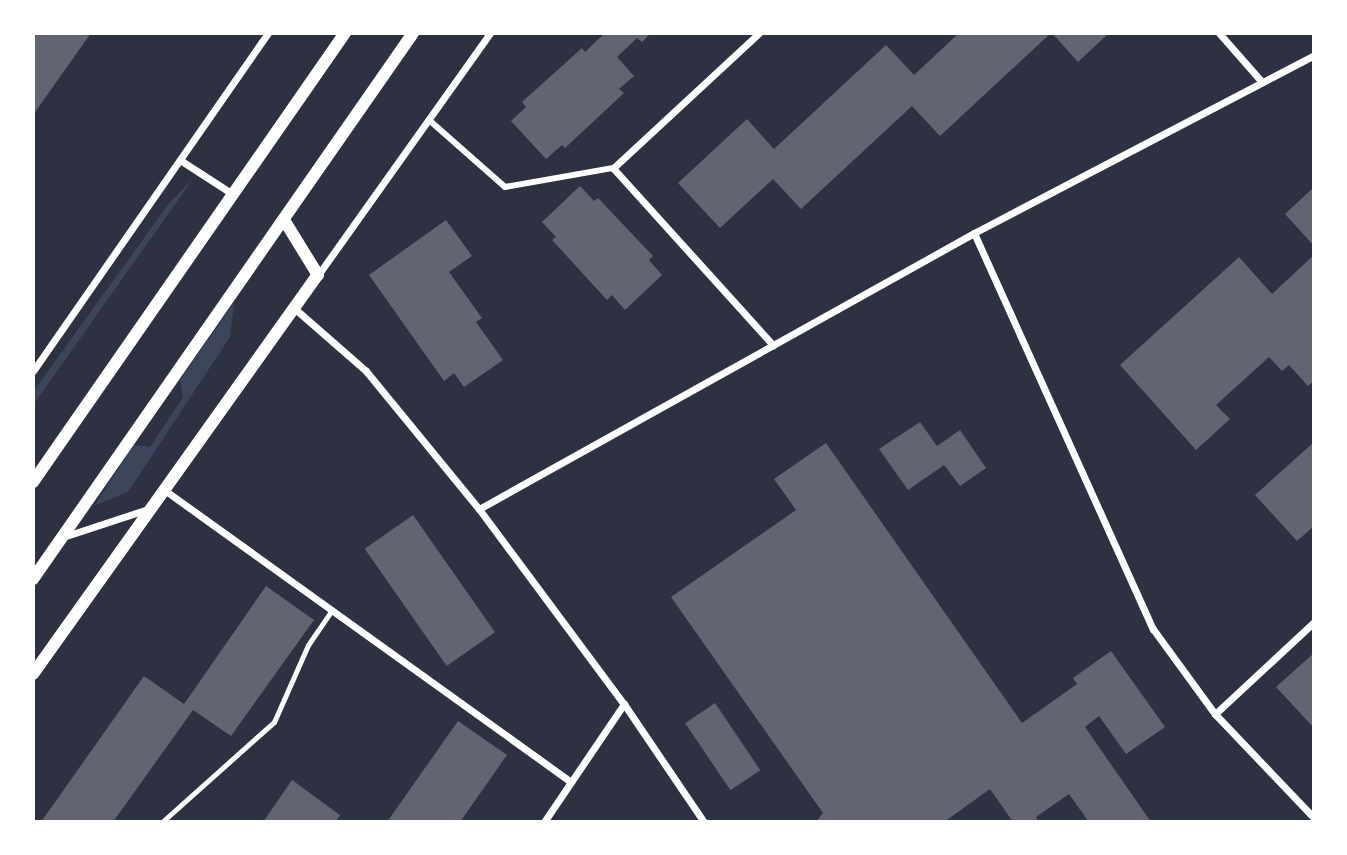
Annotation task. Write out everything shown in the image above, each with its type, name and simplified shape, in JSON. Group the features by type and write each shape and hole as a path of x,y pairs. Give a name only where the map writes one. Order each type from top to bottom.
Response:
{"street":[{"path":"33,371 268,33"},
{"path":"33,482 345,33"},
{"path":"33,579 413,33"},
{"path":"33,674 490,33"},
{"path":"429,120 505,187 613,168 759,33"},
{"path":"1219,33 1262,82"},
{"path":"479,509 974,233 1314,55"},
{"path":"180,160 234,195"},
{"path":"613,168 773,345"},
{"path":"285,220 318,275"},
{"path":"974,233 1153,629 1215,714 1314,818"},
{"path":"294,308 366,371 479,509 624,704 704,822"},
{"path":"163,489 571,782"},
{"path":"62,537 149,509"},
{"path":"1215,714 1314,622"},
{"path":"544,822 624,704"}],"lane":[{"path":"162,822 274,722 308,645 332,610"}],"shaded area":[{"path":"193,179 33,405 33,392 169,203"},
{"path":"234,303 230,337 128,492 94,506 134,445 150,447 183,397 180,380"}],"building":[{"path":"33,33 91,33 33,115"},
{"path":"605,33 651,33 642,42 637,38 617,57 634,76 619,89 624,93 565,148 562,145 546,159 511,121 526,107 522,102 582,48 585,52"},
{"path":"959,33 1051,33 940,136 912,106 801,209 773,179 720,228 678,183 747,119 774,149 886,45 914,75"},
{"path":"1052,33 1109,33 1078,62"},
{"path":"580,186 594,201 598,198 653,256 649,260 662,275 625,310 612,295 607,300 552,240 556,237 542,222"},
{"path":"1314,187 1314,246 1285,214"},
{"path":"446,220 472,256 449,272 482,318 476,322 503,360 464,387 454,373 444,381 369,275"},
{"path":"1314,255 1314,381 1308,386 1289,365 1282,371 1269,357 1216,405 1230,419 1196,450 1120,365 1239,257 1272,294"},
{"path":"920,422 937,446 960,430 986,468 960,486 944,465 908,490 879,449"},
{"path":"1314,442 1314,526 1297,541 1255,495"},
{"path":"826,443 1022,723 1077,684 1073,678 1111,651 1165,727 1126,754 1099,716 1085,727 1151,822 1089,822 1069,794 1036,817 1039,822 1013,822 990,789 944,822 816,822 823,813 671,597 796,510 774,479"},
{"path":"413,515 495,632 447,666 365,549"},
{"path":"266,586 314,620 231,736 193,710 113,822 41,822 144,676 184,704"},
{"path":"1314,653 1314,728 1276,687"},
{"path":"715,703 760,770 730,790 685,723"},
{"path":"458,721 507,755 460,822 387,822"},
{"path":"292,780 340,815 335,822 263,822"}]}
